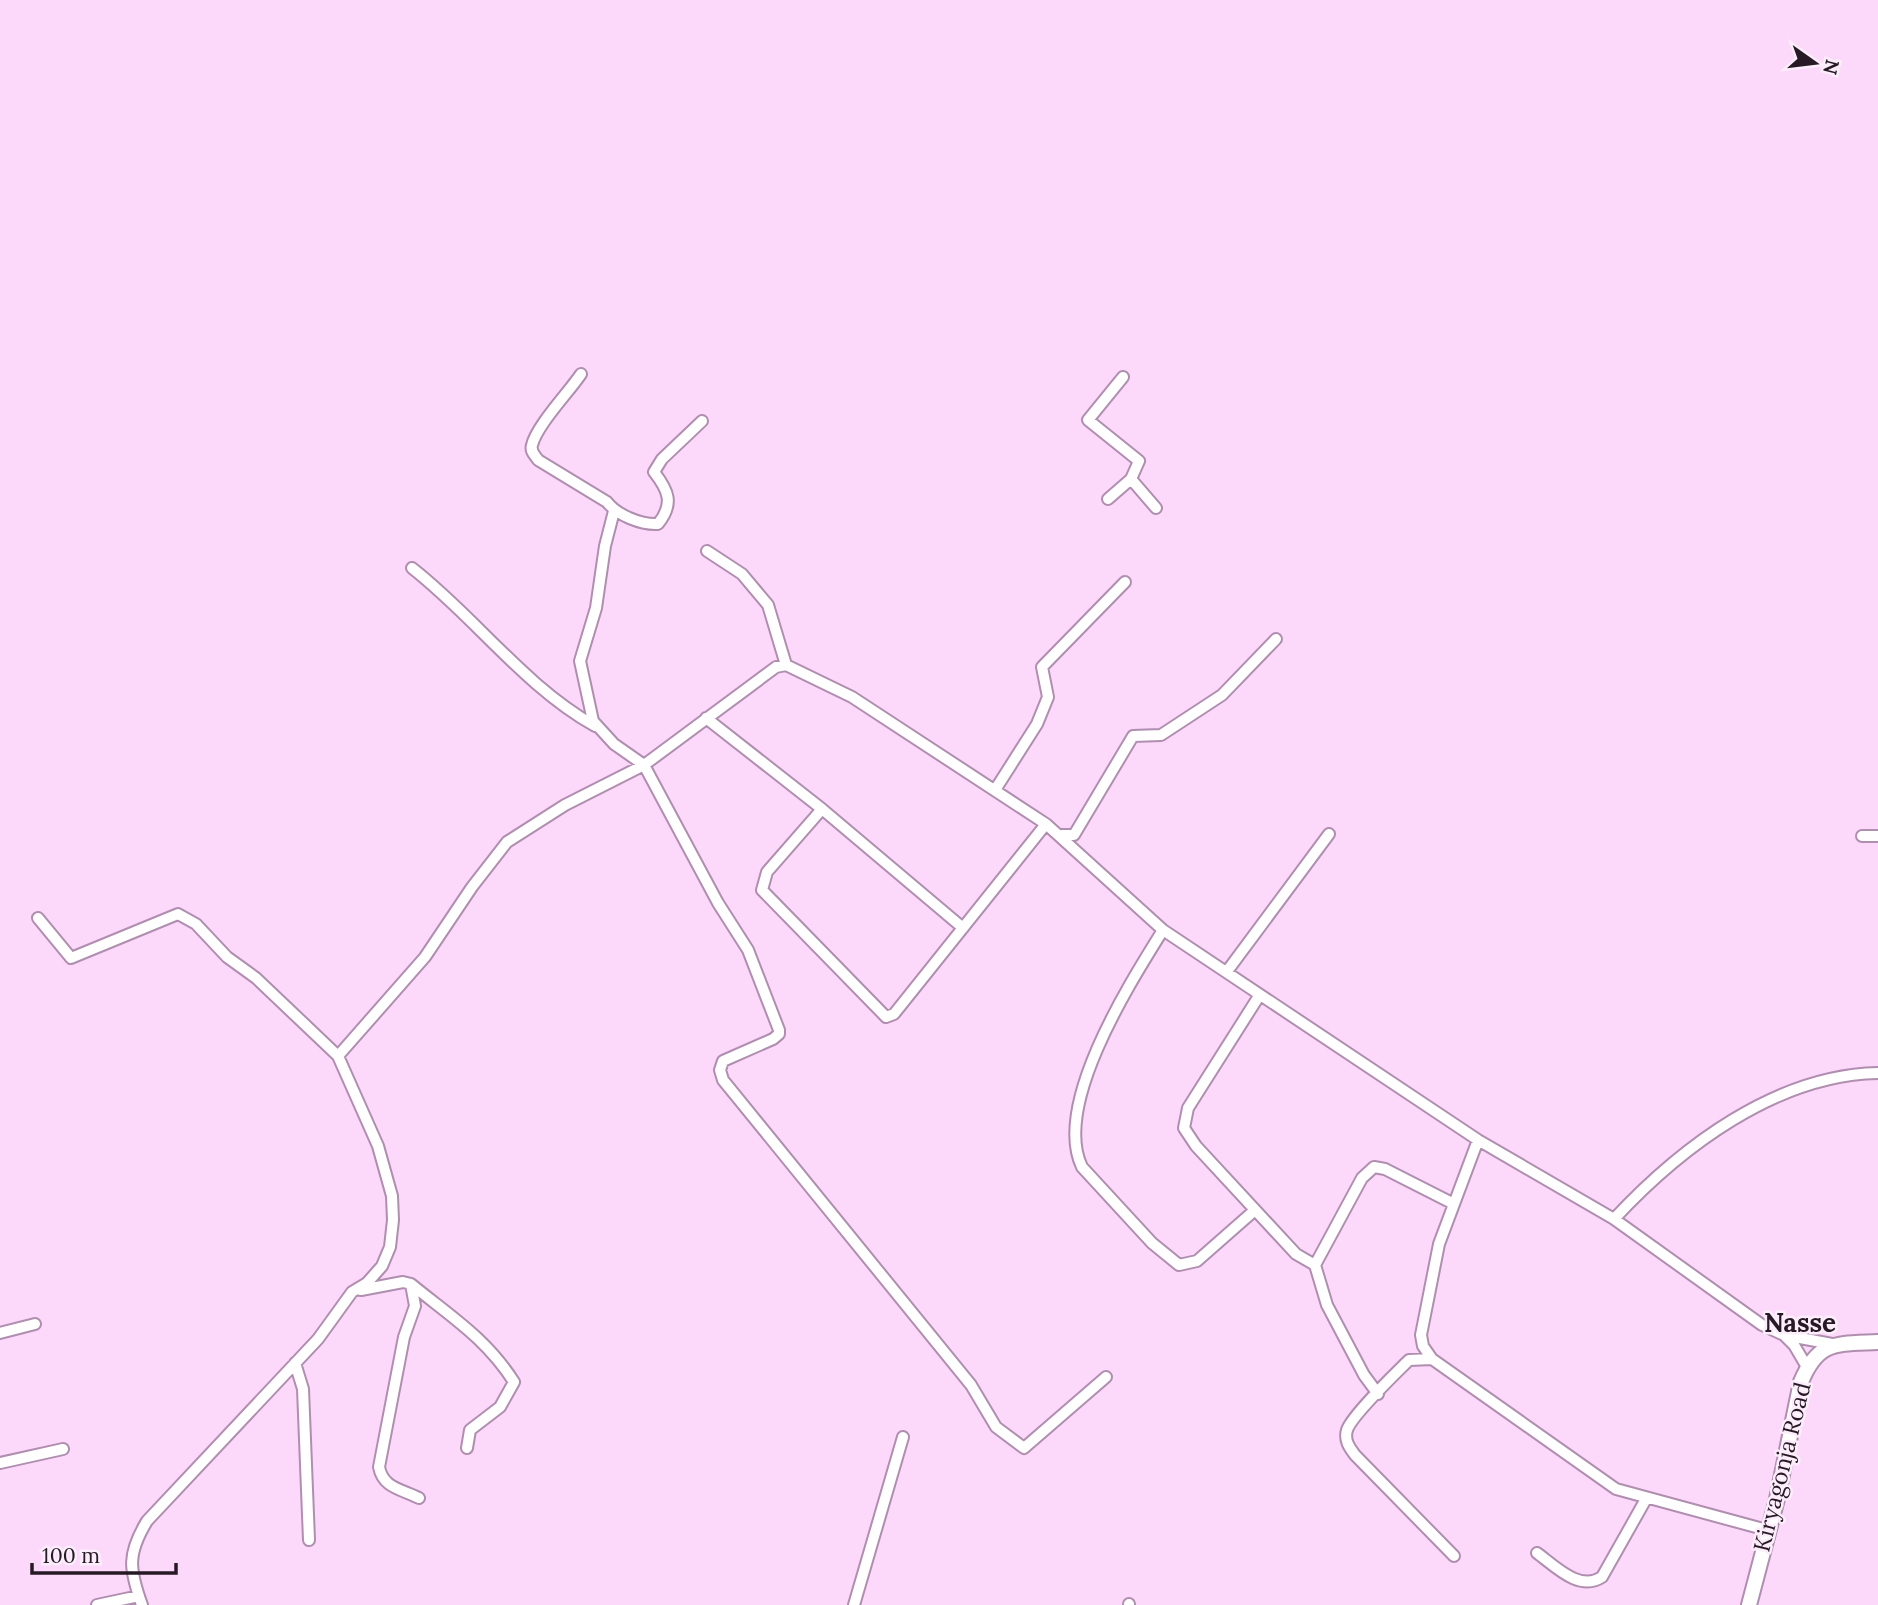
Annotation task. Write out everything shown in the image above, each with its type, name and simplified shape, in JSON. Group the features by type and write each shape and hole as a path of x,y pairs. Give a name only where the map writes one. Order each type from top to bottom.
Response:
{"street":[{"path":"582,374 538,433 531,447 532,453 538,460 607,502 614,511 649,524 658,524 668,508 669,495 654,472 662,459 702,421"},
{"path":"1108,499 1131,479 1139,461 1088,420 1124,377"},
{"path":"1131,479 1156,508"},
{"path":"595,726 580,661 596,608 605,546 614,511"},
{"path":"707,551 742,574 768,605 786,666"},
{"path":"412,568 450,597 540,688 572,713 595,726 644,765 718,903 748,950 779,1030 779,1034 773,1039 723,1061 723,1080 971,1385 996,1427 1024,1448 1106,1377"},
{"path":"995,790 1037,724 1048,696 1041,667 1125,582"},
{"path":"1062,835 1074,835 1133,736 1161,735 1222,695 1276,639"},
{"path":"338,1056 425,957 472,887 507,842 565,805 644,765 776,667 786,666 852,697 1046,824 1062,835 1163,930 1228,970 1259,996 1478,1140 1614,1219 1729,1303 1784,1335 1794,1345 1807,1367"},
{"path":"706,718 822,808 963,928"},
{"path":"822,808 767,872 762,890 881,1014 889,1017 1046,824"},
{"path":"1228,970 1329,834"},
{"path":"1862,836 1878,836"},
{"path":"38,918 71,958 178,914 188,918 338,1056 378,1146 392,1196 393,1228 388,1256 367,1283 352,1292 318,1339 147,1521 131,1550 130,1562 140,1600 97,1605"},
{"path":"1163,930 1127,988 1103,1035 1080,1101 1073,1140 1076,1155 1082,1167 1152,1243 1179,1265 1197,1261 1255,1210"},
{"path":"1259,996 1184,1118 1184,1128 1196,1146 1296,1254 1315,1265 1327,1305 1364,1376 1378,1394"},
{"path":"1614,1219 1638,1193 1679,1158 1737,1118 1781,1096 1826,1079 1878,1073"},
{"path":"1478,1140 1452,1203 1439,1244 1421,1335 1423,1346 1432,1359 1616,1489 1767,1530"},
{"path":"1315,1265 1362,1178 1374,1167 1385,1169 1452,1203"},
{"path":"352,1292 403,1282 411,1284 474,1331 502,1363 514,1382 500,1407 470,1430 467,1448"},
{"path":"411,1284 415,1306 404,1337 379,1467 381,1478 387,1485 419,1497"},
{"path":"0,1334 35,1324"},
{"path":"1784,1335 1832,1344 1878,1342"},
{"name":"Kiryagonja Road","path":"1749,1605 1807,1367 1821,1351 1832,1344"},
{"path":"1432,1359 1409,1360 1347,1429 1348,1446 1454,1556"},
{"path":"295,1363 303,1389 309,1540"},
{"path":"854,1605 903,1437"},
{"path":"0,1463 63,1449"},
{"path":"1537,1553 1573,1579 1583,1583 1596,1581 1602,1577 1646,1499"}],"district":[{"name":"Nasse","path":"1800,1323"}]}
